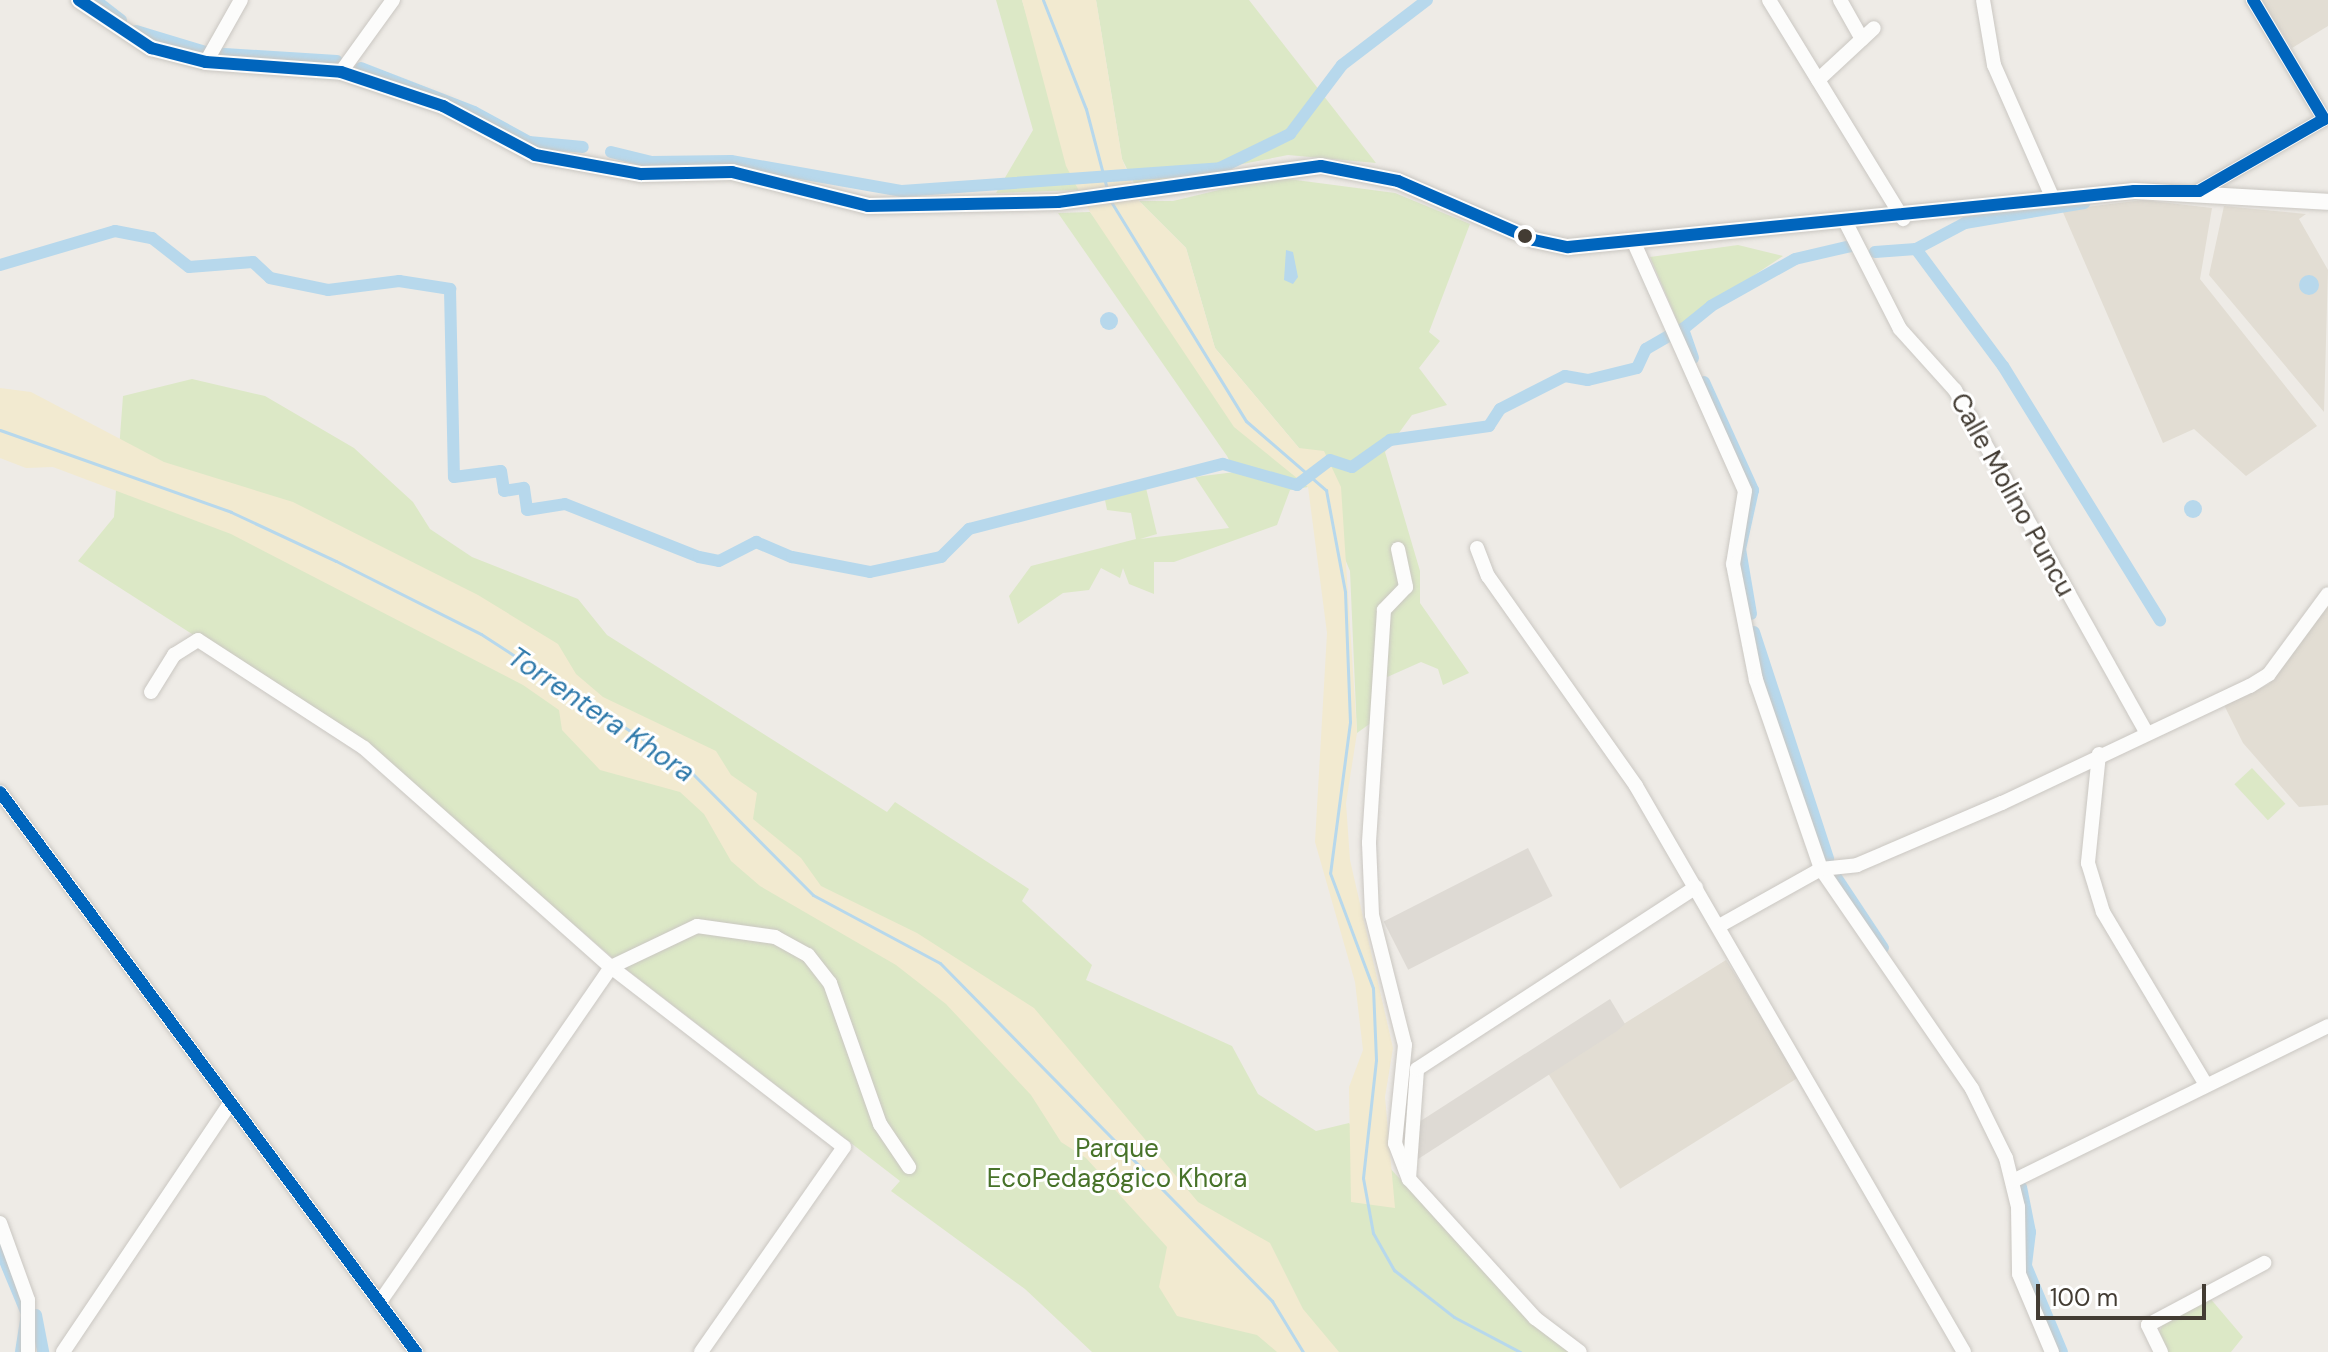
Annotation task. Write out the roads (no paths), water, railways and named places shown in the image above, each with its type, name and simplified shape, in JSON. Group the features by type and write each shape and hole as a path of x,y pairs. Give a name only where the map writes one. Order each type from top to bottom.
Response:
{"street":[{"path":"79,0 151,48 206,62 341,72 443,106 535,155 641,174 732,172 868,206 1097,198 1321,166 1398,181 1534,240 1635,245 1903,219 2053,199 2199,191 2328,202"},
{"path":"206,62 241,0"},
{"path":"341,72 393,0"},
{"path":"1769,0 1903,219"},
{"path":"1840,0 1862,39"},
{"path":"1983,0 1994,65 2053,199"},
{"path":"2199,191 2324,119 2253,0"},
{"path":"1818,80 1874,28"},
{"name":"Calle Molino Puncu","path":"1846,223 1900,329 1955,390 2146,732"},
{"path":"1635,245 1745,491 1732,543 1753,667 1821,869 1972,1089 2013,1181 2019,1274 2052,1352"},
{"path":"1477,548 1696,887 1964,1352"},
{"path":"1398,549 1406,587 1384,610 1369,843 1372,915 1405,1045 1395,1143 1409,1179 1535,1318 1580,1352"},
{"path":"1719,926 1821,869 1857,865 2269,674 2328,594"},
{"path":"151,692 174,655 198,640 364,748 611,967 844,1147 701,1352"},
{"path":"2099,754 2088,863 2103,912 2206,1085"},
{"path":"0,792 416,1352"},
{"path":"1409,1179 1417,1069 1696,887"},
{"path":"380,1302 611,967 697,926 775,937 808,955 830,983 880,1124 909,1167"},
{"path":"2013,1181 2328,1026"},
{"path":"63,1352 231,1102"},
{"path":"0,1223 28,1300 28,1352"},
{"path":"2161,1352 2148,1325 2264,1263"}],"water":[{"path":"1286,250 1293,252 1298,277 1293,284 1284,280"},
{"path":"2309,275 2316,278 2319,285 2316,292 2309,295 2302,292 2299,285 2302,278"},
{"path":"1109,312 1118,321 1109,330 1100,321"},
{"path":"2193,500 2202,509 2193,518 2184,509"}],"waterway":[{"path":"95,0 121,20"},
{"path":"1043,0 1086,109 1107,189"},
{"path":"611,152 651,162 731,161 902,191 1220,168 1290,134 1342,65 1427,0"},
{"path":"136,31 209,53 337,61"},
{"path":"361,68 474,112 529,142 583,147"},
{"path":"1110,200 1246,421 1326,490 1345,592 1350,722 1330,873 1373,988 1376,1060 1363,1178 1373,1233 1394,1270 1454,1317 1520,1352"},
{"path":"1875,252 1916,249 1965,223 2084,203"},
{"path":"0,265 115,231 152,238 189,267 253,262 270,278 328,290 399,281 450,289 454,477 501,471 504,491 524,488 527,510 565,504 699,557 719,561 756,542 792,557 870,572 941,557 969,529 1223,464 1297,485 1330,460 1352,467 1390,440 1489,426 1500,409 1565,376 1588,380 1637,368 1646,349 1672,334"},
{"path":"1693,358 1683,329 1711,306 1795,259 1851,246"},
{"path":"1916,249 2003,366 2160,620"},
{"path":"1704,382 1753,490 1740,549 1751,614"},
{"name":"Torrentera Khora","path":"0,430 231,512 336,561 481,634 686,767 813,895 940,963 1272,1301 1303,1352"},
{"path":"1754,632 1828,859"},
{"path":"1836,877 1883,948"},
{"path":"2021,1187 2030,1232 2026,1266 2062,1352"},
{"path":"0,1249 27,1314 21,1352"},
{"path":"36,1315 43,1352"}],"park label":[{"name":"Parque EcoPedagógico Khora","path":"1117,1164"}]}
